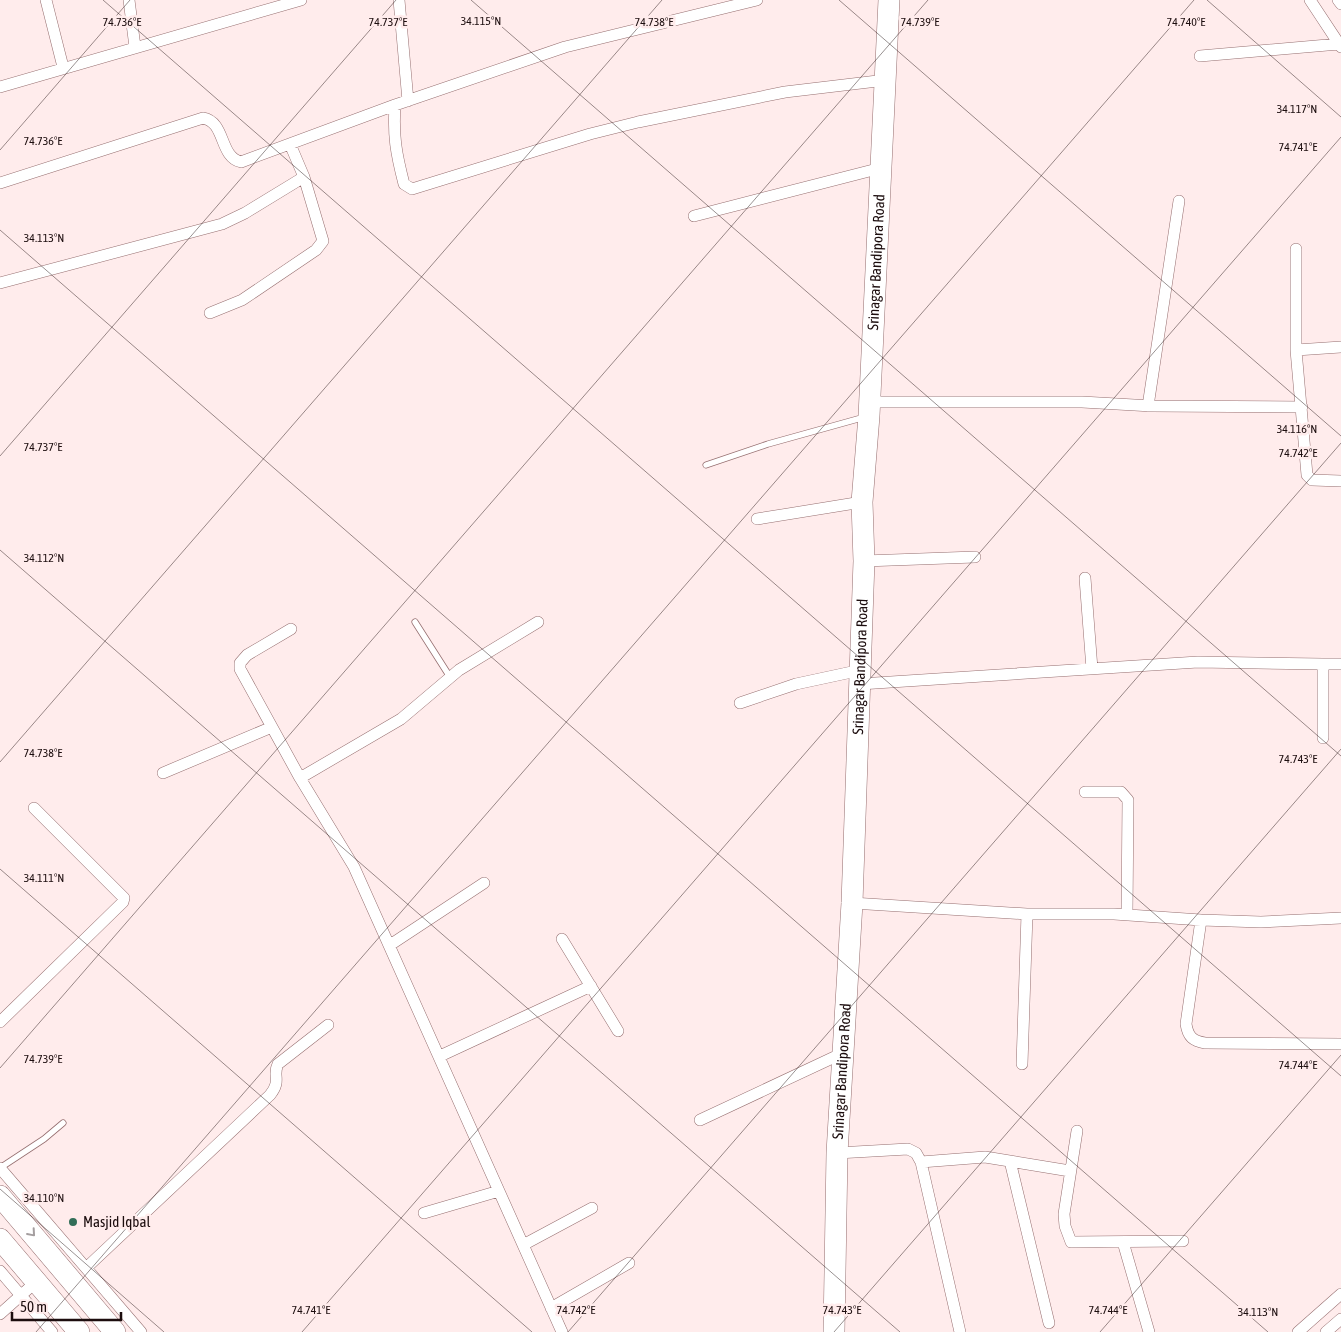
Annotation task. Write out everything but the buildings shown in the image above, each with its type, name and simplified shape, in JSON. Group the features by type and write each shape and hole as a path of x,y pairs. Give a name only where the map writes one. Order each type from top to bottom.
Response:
{"highway":[{"name":"Srinagar Bandipora Road","path":"834,1332 837,1153 852,903 861,677 864,562 862,502 869,409 889,0"},
{"path":"0,1196 115,1332"},
{"path":"0,1239 79,1332"}],"street":[{"path":"46,0 63,67"},
{"path":"129,0 135,47"},
{"path":"0,87 135,47 264,5 302,0"},
{"path":"399,0 408,101"},
{"path":"0,183 203,118 214,124 230,156 236,161 241,162 395,104 565,47 757,0"},
{"path":"1338,0 1341,4"},
{"path":"1200,56 1340,46 1311,1"},
{"path":"395,104 393,132 395,150 404,184 412,189 590,134 638,122 785,92 886,80"},
{"path":"210,313 242,300 320,247 323,242 304,177 290,144"},
{"path":"694,216 881,168"},
{"path":"0,283 222,224 245,214 304,177"},
{"path":"1148,406 1179,201"},
{"path":"1296,249 1296,350 1307,475 1312,480 1341,481"},
{"path":"1296,350 1341,347"},
{"path":"869,409 1082,402 1148,406 1302,407"},
{"path":"757,519 862,502"},
{"path":"864,562 975,557"},
{"path":"1085,578 1092,668"},
{"path":"300,778 401,718 450,677 538,622"},
{"path":"291,629 247,655 240,663 242,674 300,778 354,867 562,1332"},
{"path":"740,703 796,684 861,677 1198,662 1341,664"},
{"path":"1323,664 1323,738"},
{"path":"163,773 272,727"},
{"path":"1085,792 1121,792 1128,800 1127,915"},
{"path":"0,1022 123,902 124,898 34,808"},
{"path":"390,944 484,884"},
{"path":"852,903 1027,914 1127,915 1262,922 1341,918"},
{"path":"1022,1064 1027,914"},
{"path":"1201,920 1186,1024 1191,1038 1197,1042 1205,1043 1341,1044"},
{"path":"562,938 618,1031"},
{"path":"440,1056 591,986"},
{"path":"86,1268 270,1095 277,1083 276,1069 278,1064 328,1025"},
{"path":"700,1120 843,1053"},
{"path":"1077,1131 1064,1214 1069,1240 1076,1243 1183,1241"},
{"path":"837,1153 908,1149 916,1153 921,1162 960,1332"},
{"path":"921,1162 984,1157 1070,1171"},
{"path":"1010,1161 1049,1323"},
{"path":"0,1168 141,1332"},
{"path":"424,1213 499,1191"},
{"path":"523,1245 592,1208"},
{"path":"1123,1242 1149,1332"},
{"path":"551,1308 629,1263"},
{"path":"0,1271 52,1332"},
{"path":"0,1314 37,1281"},
{"path":"1298,1332 1341,1294"},
{"path":"1326,1332 1341,1319"}],"lane":[{"path":"706,465 869,409"},
{"path":"415,622 450,677"},
{"path":"0,1168 44,1139 63,1123"}],"place":[{"name":"Masjid Iqbal","path":"73,1222"}]}
